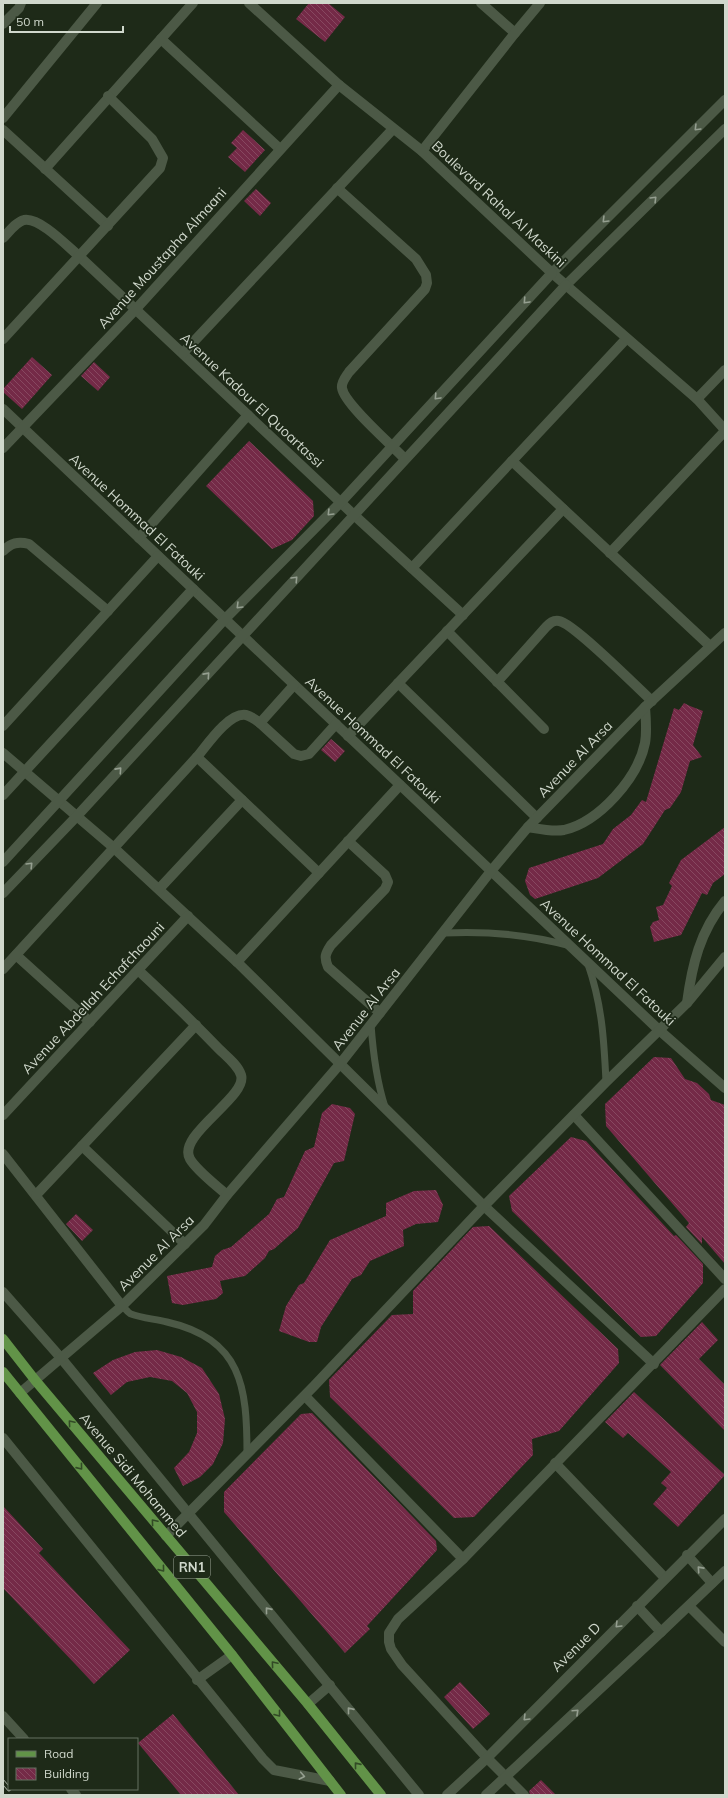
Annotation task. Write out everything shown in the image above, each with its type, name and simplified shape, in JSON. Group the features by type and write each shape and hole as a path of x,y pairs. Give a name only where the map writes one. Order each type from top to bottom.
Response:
{"main road":[{"name":"Avenue Sidi Mohammed","path":"3,1339 35,1380 308,1704 381,1795"},
{"name":"RN1","path":"3,1372 232,1655 341,1795"}],"street":[{"path":"3,24 19,8 21,3"},
{"path":"3,118 97,3"},
{"path":"45,169 108,96 193,3"},
{"name":"Boulevard Rahal Al Maskini","path":"249,3 339,85 422,151 552,273 626,339 697,399 725,430"},
{"path":"481,3 515,32"},
{"path":"422,151 515,32 540,3"},
{"path":"161,39 280,149"},
{"name":"Avenue Moustapha Almaani","path":"3,448 136,309 339,85"},
{"path":"3,339 80,257 160,168 163,158 152,139 108,96"},
{"path":"3,862 225,619 341,502 552,273 725,100"},
{"path":"183,353 393,129"},
{"path":"3,893 77,816 566,285 725,129"},
{"path":"3,130 108,226"},
{"path":"337,188 409,252 421,265 426,275 427,283 425,289 349,372 342,382 342,389 351,405 405,459"},
{"name":"Avenue Kadour El Quoartassi","path":"3,238 16,224 23,220 31,220 40,224 80,257 354,515 463,615"},
{"path":"412,568 626,339"},
{"path":"697,399 725,370"},
{"name":"Avenue Hommad El Fatouki","path":"3,409 659,1030 725,1088"},
{"path":"139,538 248,415"},
{"path":"610,553 725,430"},
{"path":"512,461 710,646"},
{"path":"348,736 563,509"},
{"path":"3,551 13,543 20,542 29,544 108,611"},
{"path":"3,726 158,556"},
{"path":"3,795 193,589"},
{"path":"497,682 546,627 553,621 559,621 575,630 649,704 646,734 642,753 631,776 618,792 596,814 576,826 554,831 528,827"},
{"path":"447,631 544,728"},
{"name":"Avenue Al Arsa","path":"20,1393 122,1306 204,1225 227,1195 340,1064 491,871 528,827 649,704 725,633"},
{"path":"398,683 537,818"},
{"path":"260,723 294,685"},
{"path":"3,969 224,726 238,715 247,715 260,723 294,754 301,756 309,754 336,724"},
{"path":"3,753 114,848 188,916 237,962 484,1206 654,1364"},
{"path":"197,757 319,873"},
{"path":"237,962 400,785"},
{"path":"159,889 242,800"},
{"path":"348,841 385,874 388,882 385,889 331,945 324,959 328,967 380,1014"},
{"path":"687,1003 692,971 699,946 710,922 725,901"},
{"name":"Avenue Abdellah Echafchaouni","path":"3,1115 188,916"},
{"path":"16,955 90,1022"},
{"path":"166,1536 305,1396 484,1206 606,1082 687,1003 725,957"},
{"path":"138,970 196,1025 241,1073 242,1080 238,1089 198,1132 189,1147 188,1154 189,1159 227,1195"},
{"path":"36,1194 196,1025"},
{"path":"574,1115 725,1279"},
{"path":"82,1146 185,1244"},
{"path":"3,1154 36,1194 122,1306"},
{"path":"524,1795 487,1758 402,1665 388,1642 389,1633 398,1619 463,1558 654,1364 725,1289"},
{"path":"3,1292 61,1358 419,1795"},
{"path":"305,1396 463,1558"},
{"path":"3,1438 197,1680 263,1759 274,1770 330,1781"},
{"path":"555,1463 665,1578"},
{"name":"Avenue D","path":"447,1795 487,1758 725,1519"},
{"path":"688,1555 712,1583"},
{"path":"486,1795 689,1606 725,1570"},
{"path":"637,1606 661,1632"},
{"path":"689,1606 725,1642"},
{"path":"197,1680 232,1655"},
{"path":"308,1704 330,1685"},
{"path":"3,1716 23,1738"}],"lane":[{"path":"444,933 517,935 542,938 572,947"},
{"path":"587,962 596,988 601,1012 606,1082"},
{"path":"371,1024 374,1060 379,1088 386,1109"},
{"path":"122,1306 130,1314 171,1323 198,1332 213,1341 225,1352 234,1366 241,1382 247,1414 247,1454"}],"building":[{"path":"309,3 328,3 345,17 325,42 296,19"},
{"path":"243,130 265,150 245,172 228,157 237,148 231,143"},
{"path":"256,189 271,203 260,216 244,201"},
{"path":"32,357 52,375 22,409 3,392 3,389"},
{"path":"94,362 110,377 98,391 81,376"},
{"path":"249,441 313,501 314,516 292,540 272,549 206,486"},
{"path":"684,703 703,711 693,745 702,757 690,761 681,792 670,808 665,810 643,844 598,878 535,899 530,895 525,881 529,868 603,844 613,829 631,815 642,800 646,802 674,708 679,710"},
{"path":"331,739 345,751 335,762 321,750"},
{"path":"725,827 725,874 713,883 707,895 702,893 681,935 654,942 650,927 653,922 659,920 656,907 663,905 672,886 669,883 681,860"},
{"path":"654,1057 671,1058 685,1079 697,1083 709,1094 711,1100 725,1105 725,1264 702,1237 702,1244 686,1227 689,1223 606,1126 605,1104"},
{"path":"332,1104 350,1108 355,1114 344,1161 334,1163 298,1228 274,1249 269,1251 265,1258 245,1276 220,1281 223,1293 216,1299 183,1305 172,1303 167,1276 212,1267 215,1256 222,1250 231,1247 269,1214 277,1199 284,1197 305,1151 314,1147 322,1113"},
{"path":"571,1137 586,1141 674,1236 676,1235 703,1264 703,1283 656,1336 641,1337 512,1211 509,1196"},
{"path":"436,1190 443,1205 438,1222 416,1224 403,1230 404,1246 370,1261 361,1275 352,1279 321,1327 317,1342 309,1342 279,1331 286,1306 299,1285 304,1283 330,1240 386,1216 386,1203 414,1191"},
{"path":"76,1214 93,1230 82,1241 66,1224"},
{"path":"489,1226 618,1349 619,1363 559,1431 532,1439 533,1455 474,1517 454,1518 330,1397 329,1380 392,1315 413,1314 413,1291 473,1227"},
{"path":"702,1322 718,1340 699,1359 725,1385 725,1431 660,1365"},
{"path":"157,1350 181,1357 202,1368 219,1394 225,1419 223,1443 213,1464 200,1477 183,1486 174,1468 189,1452 197,1433 197,1412 187,1393 172,1381 150,1377 127,1382 111,1395 93,1373 113,1360 135,1352"},
{"path":"634,1392 725,1475 678,1527 653,1504 667,1488 661,1483 671,1472 628,1433 623,1438 605,1422"},
{"path":"312,1413 436,1541 437,1550 367,1626 370,1629 345,1653 224,1512 224,1492 301,1414"},
{"path":"3,1506 43,1549 39,1553 130,1650 94,1684 3,1588"},
{"path":"460,1682 490,1714 473,1729 444,1697"},
{"path":"173,1714 239,1795 181,1795 138,1743"},
{"path":"541,1780 556,1795 530,1795 529,1791"}],"railway":[{"path":"3,1782 8,1788"}]}
